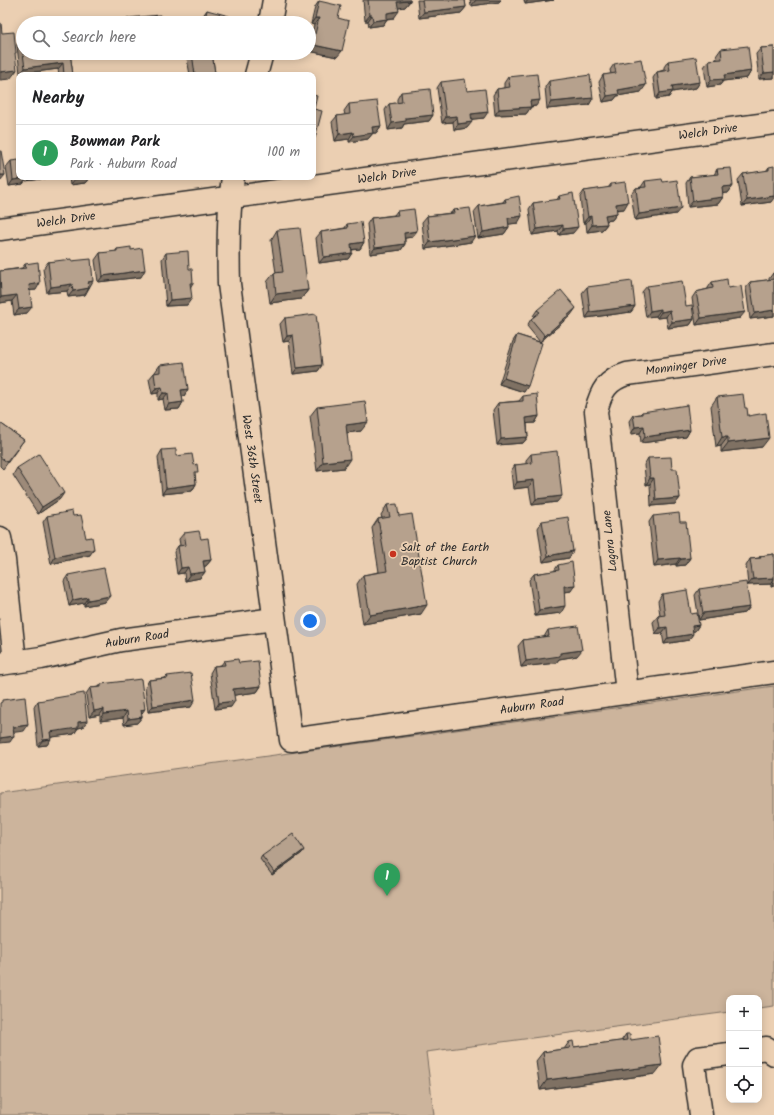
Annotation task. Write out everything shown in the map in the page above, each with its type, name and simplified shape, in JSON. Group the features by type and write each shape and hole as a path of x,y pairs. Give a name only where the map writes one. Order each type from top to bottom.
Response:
{"street":[{"path":"271,16 274,0"},
{"path":"257,72 260,60"},
{"name":"Welch Drive","path":"316,177 774,123"},
{"name":"Welch Drive","path":"0,229 232,187 291,180"},
{"name":"West 36th Street","path":"232,187 228,249 229,284 291,740"},
{"name":"Monninger Drive","path":"604,389 615,379 627,374 774,354"},
{"name":"Lagora Lane","path":"604,389 600,396 596,411 627,693"},
{"path":"0,538 4,555 7,663"},
{"name":"Auburn Road","path":"7,663 41,658 121,640 274,620"},
{"name":"Auburn Road","path":"291,740 774,672"},
{"path":"762,1049 767,1048 774,1054"},
{"path":"701,1115 694,1065 698,1058 726,1054"}],"shaded area":[{"path":"774,686 774,1006 762,1008 762,995 726,995 726,1012 426,1052 434,1115 0,1115 0,793"}],"building":[{"path":"368,0 410,1 397,2 399,11 387,13 387,19 373,21 372,15 370,15"},
{"path":"422,0 465,0 466,7 424,12"},
{"path":"319,1 341,6 338,18 349,21 342,51 316,45 316,30 319,18 316,18"},
{"path":"207,10 229,16 206,16"},
{"path":"0,23 2,33 14,32 17,70 0,72"},
{"path":"748,46 751,71 724,75 725,79 711,80 709,60 722,59 721,49"},
{"path":"774,47 774,72 764,73 761,48"},
{"path":"696,57 700,82 672,86 673,91 660,93 657,72 670,70 668,61"},
{"path":"641,59 646,85 618,90 619,94 607,96 603,75 616,73 614,64"},
{"path":"24,60 71,60 73,72 64,72 63,63 25,68"},
{"path":"193,60 213,60 215,72 195,72"},
{"path":"537,74 540,100 530,101 531,107 499,109 497,89 510,87 508,77"},
{"path":"590,75 593,98 551,102 549,81"},
{"path":"465,79 467,91 485,89 488,112 471,114 472,122 458,124 457,116 446,117 441,82"},
{"path":"430,89 433,115 406,118 406,121 392,123 389,104 402,102 401,92"},
{"path":"377,101 381,126 372,127 373,133 354,136 353,132 339,134 337,116 350,114 349,104"},
{"path":"316,110 322,111 316,134"},
{"path":"1,151 5,175 0,175"},
{"path":"16,160 16,180 13,180 11,161"},
{"path":"774,166 774,196 747,200 743,174 769,170 769,167"},
{"path":"731,168 733,186 722,187 723,197 693,201 690,177 718,174 717,169"},
{"path":"662,179 663,182 677,180 681,208 639,214 636,188 646,187 645,181"},
{"path":"625,182 628,202 616,204 617,213 605,215 607,224 592,225 591,216 588,217 584,191 611,187 611,184"},
{"path":"573,193 578,227 563,229 563,225 537,229 533,203 560,199 559,196"},
{"path":"519,196 522,216 508,218 509,227 483,232 479,206 506,202 505,199"},
{"path":"470,208 475,236 430,242 427,216 454,213 453,210"},
{"path":"414,209 417,231 404,233 405,244 375,248 371,218 398,215 397,211"},
{"path":"361,222 364,242 351,244 352,253 324,257 321,232 348,228 347,224"},
{"path":"300,228 308,290 276,294 274,273 283,272 277,230"},
{"path":"131,247 131,250 142,248 145,270 103,276 100,253 117,251 117,249"},
{"path":"188,251 189,269 192,269 193,283 190,283 192,298 170,300 166,253"},
{"path":"71,259 71,261 91,259 93,281 88,282 89,288 73,291 72,284 51,287 48,262"},
{"path":"38,262 40,283 29,285 32,307 19,309 17,295 1,297 0,271 26,268 25,264"},
{"path":"727,279 728,288 741,286 745,312 701,318 696,292 713,288 712,282"},
{"path":"774,279 774,310 755,313 750,282"},
{"path":"632,281 635,306 590,312 587,287"},
{"path":"682,281 686,306 692,305 694,319 672,322 670,310 661,312 661,309 650,311 647,286"},
{"path":"561,290 576,308 545,336 531,319 540,312 537,310"},
{"path":"316,314 322,365 297,368 293,335 287,336 285,318"},
{"path":"517,335 542,343 528,386 504,378"},
{"path":"184,362 188,389 181,390 183,402 169,404 168,393 163,393 162,387 156,388 154,373 160,372 160,365"},
{"path":"537,394 539,416 526,418 528,437 501,439 498,403 523,401 523,396"},
{"path":"743,394 748,416 766,413 769,438 728,443 728,437 722,437 717,397"},
{"path":"365,401 368,422 346,425 350,459 323,462 317,407"},
{"path":"687,405 690,430 645,437 644,426 635,427 633,415 642,414 642,412"},
{"path":"0,423 24,440 7,462 0,457"},
{"path":"176,449 176,456 192,454 194,465 197,464 198,472 195,472 196,484 166,488 162,450"},
{"path":"557,451 562,496 536,499 534,480 517,482 515,465 532,463 531,454"},
{"path":"39,454 64,493 42,507 17,468"},
{"path":"671,457 672,469 677,469 680,498 656,500 654,478 650,478 648,458"},
{"name":"Salt of the Earth Baptist Church","path":"397,504 399,516 412,514 427,605 370,615 363,575 387,571 378,519 390,517 387,505"},
{"path":"72,511 73,516 81,515 86,538 92,537 94,549 55,557 47,516"},
{"path":"679,513 680,522 686,522 690,558 658,560 653,516"},
{"path":"568,517 573,551 548,556 542,521"},
{"path":"199,531 201,539 208,538 211,560 203,561 205,572 190,574 188,567 181,568 178,546 186,545 184,533"},
{"path":"774,554 774,578 753,579 750,559 761,558 760,556"},
{"path":"572,562 575,585 564,586 565,606 539,610 534,574 559,570 558,565"},
{"path":"104,568 110,596 88,600 88,597 73,600 68,575"},
{"path":"746,582 750,607 703,613 699,589"},
{"path":"687,590 691,614 697,613 699,625 692,626 693,634 668,638 667,627 660,628 658,616 665,615 662,594"},
{"path":"578,626 582,650 560,653 560,656 526,661 523,640 549,636 548,630"},
{"path":"238,659 239,663 258,661 261,686 233,689 235,701 219,703 214,666 225,665 224,661"},
{"path":"191,673 195,700 153,706 149,680"},
{"path":"141,679 145,709 141,710 142,717 128,719 127,711 104,714 104,709 94,711 90,688 101,687 101,684"},
{"path":"84,693 87,721 78,722 78,728 50,732 51,739 43,740 38,701"},
{"path":"25,697 28,725 13,727 14,736 0,738 0,703 2,700"},
{"path":"293,834 304,850 274,872 262,856"},
{"path":"626,1034 630,1034 631,1040 658,1036 662,1065 547,1080 543,1052 570,1048 569,1042 573,1041 574,1047 627,1040"}],"place":[{"name":"Salt of the Earth Baptist Church","path":"393,554"},
{"name":"Bowman Park","path":"387,896"}]}
